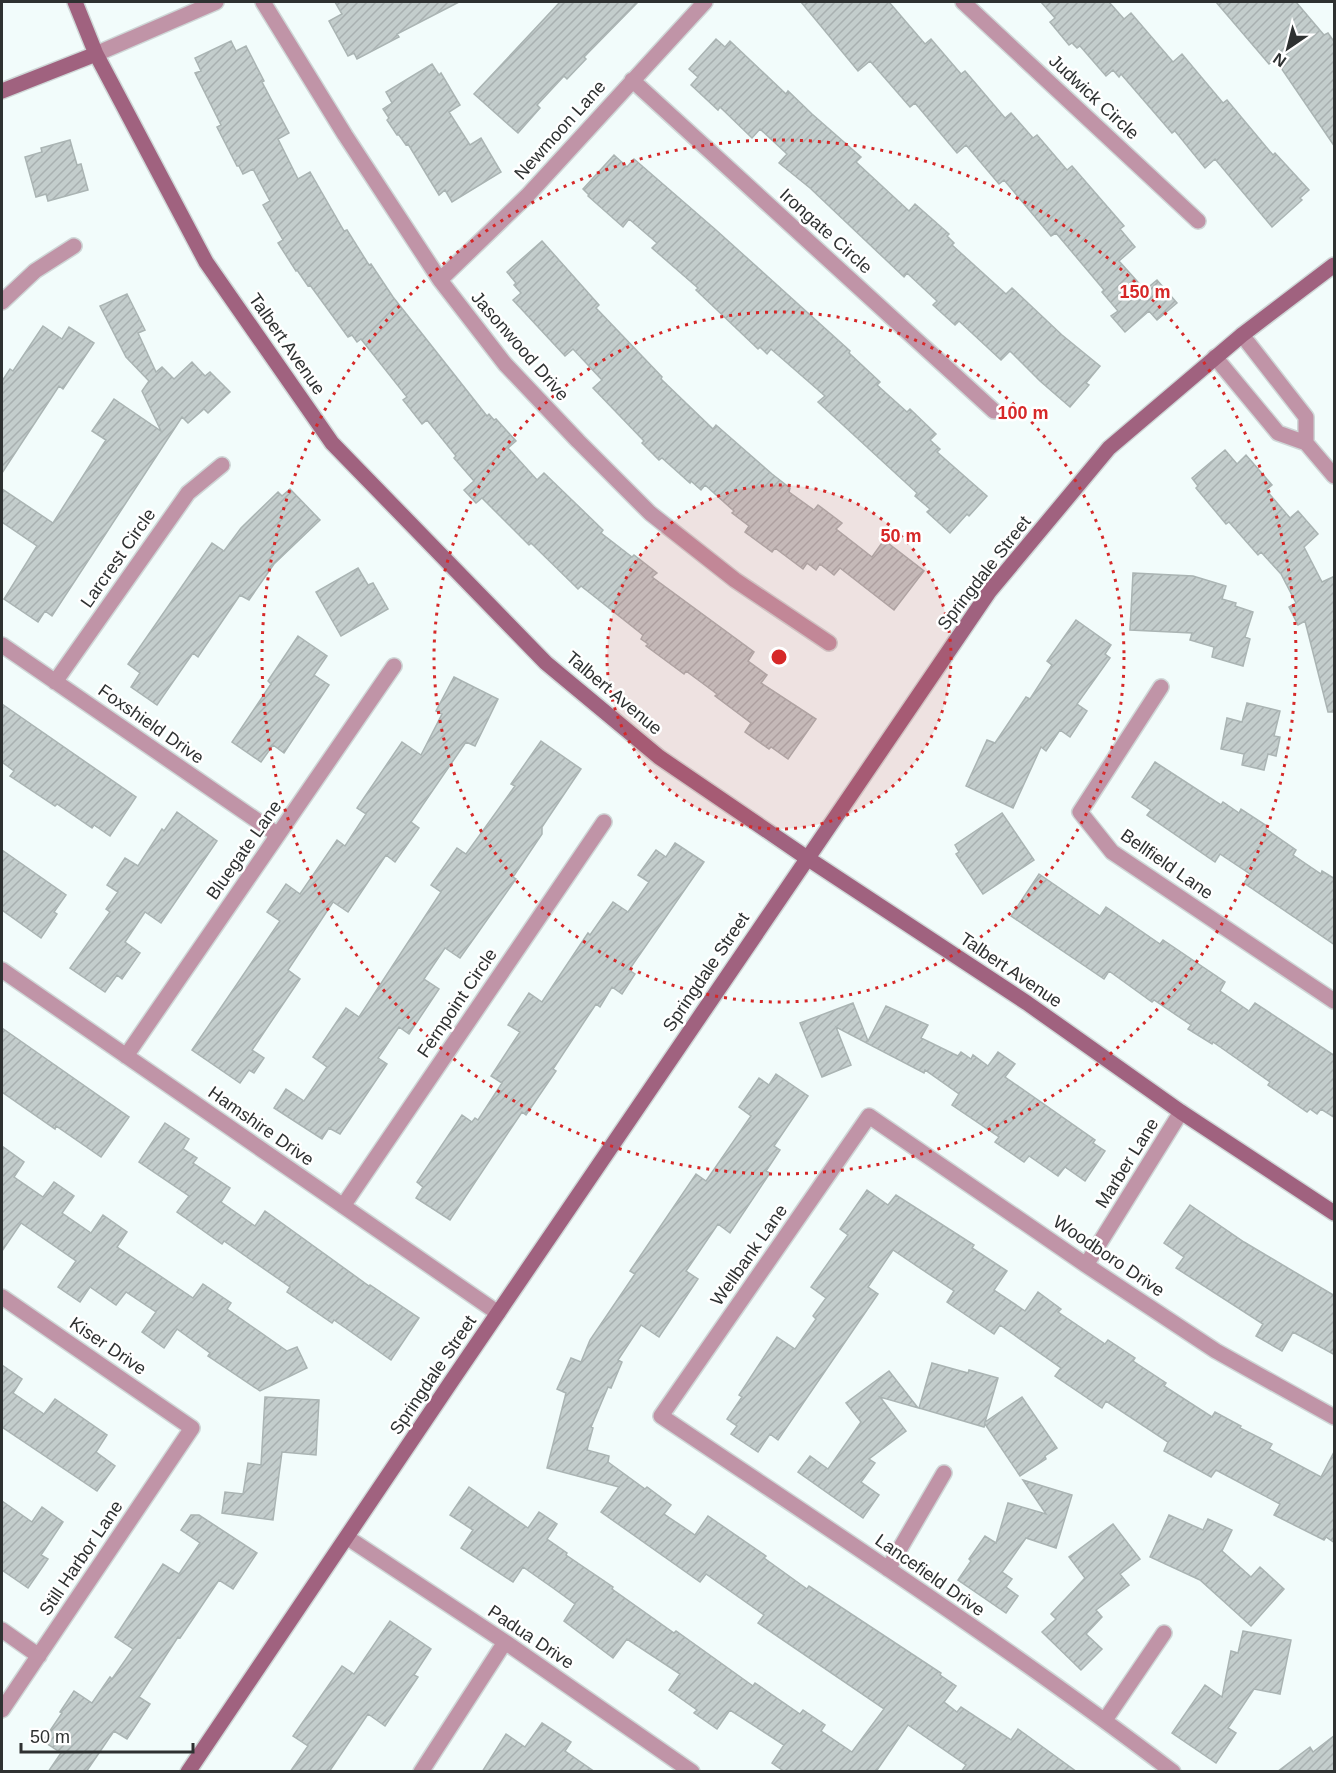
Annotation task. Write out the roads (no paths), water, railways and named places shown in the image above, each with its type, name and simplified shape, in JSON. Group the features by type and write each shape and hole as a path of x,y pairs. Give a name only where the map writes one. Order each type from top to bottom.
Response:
{"street":[{"name":"Talbert Avenue","path":"75,2 96,54 206,262 332,443 546,663 660,757 807,858 1027,1003 1181,1112 1335,1213"},
{"path":"2,91 96,54 216,2"},
{"name":"Jasonwood Drive","path":"263,2 345,135 440,280 505,364 650,513 735,580 829,643"},
{"name":"Newmoon Lane","path":"440,280 527,196 705,2"},
{"name":"Judwick Circle","path":"963,2 1198,221"},
{"name":"Irongate Circle","path":"632,80 994,411"},
{"path":"2,302 35,271 74,246"},
{"name":"Springdale Street","path":"188,1772 989,592 1109,448 1242,335 1335,265"},
{"path":"1242,335 1306,417 1306,443"},
{"path":"1215,357 1278,433 1306,443 1335,476"},
{"name":"Larcrest Circle","path":"55,682 188,493 222,465"},
{"name":"Foxshield Drive","path":"2,645 278,835"},
{"name":"Bluegate Lane","path":"126,1056 393,666"},
{"name":"Bellfield Lane","path":"1161,687 1080,812 1112,852 1335,1001"},
{"name":"Fernpoint Circle","path":"343,1206 604,822"},
{"name":"Hamshire Drive","path":"2,970 498,1313"},
{"name":"Marber Lane","path":"1086,1265 1181,1112"},
{"name":"Woodboro Drive","path":"869,1116 1216,1351 1335,1417"},
{"name":"Wellbank Lane","path":"661,1416 869,1116"},
{"name":"Kiser Drive","path":"2,1297 192,1428"},
{"name":"Lancefield Drive","path":"661,1416 888,1569 1105,1720 1173,1772"},
{"name":"Still Harbor Lane","path":"2,1710 192,1428"},
{"path":"888,1569 944,1473"},
{"name":"Padua Drive","path":"348,1538 505,1642 692,1772"},
{"path":"2,1630 39,1656"},
{"path":"1105,1720 1164,1633"},
{"path":"421,1772 505,1642"}]}
